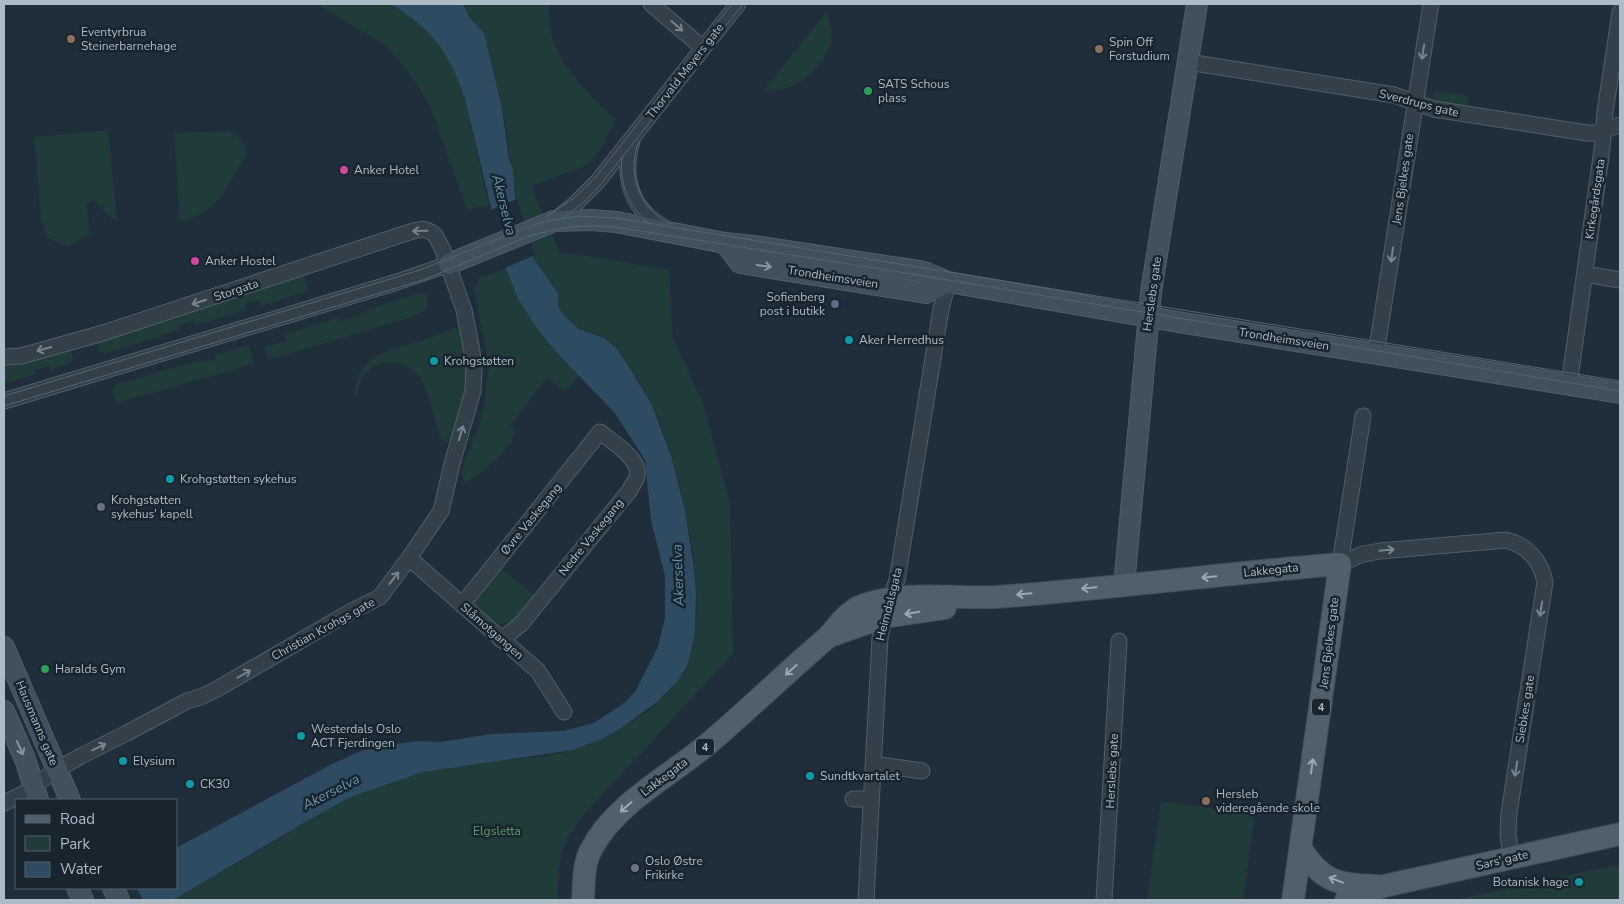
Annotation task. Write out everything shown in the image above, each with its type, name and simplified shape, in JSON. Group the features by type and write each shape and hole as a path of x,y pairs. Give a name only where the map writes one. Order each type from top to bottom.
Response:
{"main road":[{"name":"Lakkegata","path":"583,900 587,859 596,840 612,821 656,782 712,740 828,637 887,608 937,610 994,597 1340,564"},
{"name":"Jens Bjelkes gate","path":"1293,900 1340,564"},
{"name":"Sars' gate","path":"1346,900 1384,886 1620,834"},
{"name":"Sars' gate","path":"1301,850 1312,866 1327,877 1346,884 1384,886"}],"street":[{"path":"651,4 702,48"},
{"name":"Thorvald Meyers gate","path":"550,222 584,196 634,138 738,4"},
{"name":"Herslebs gate","path":"1124,586 1149,316 1197,4"},
{"name":"Jens Bjelkes gate","path":"1376,354 1431,4"},
{"name":"Kirkegårdsgata","path":"1569,385 1620,12"},
{"name":"Sverdrups gate","path":"1188,62 1394,96 1434,110 1587,133 1620,125"},
{"name":"Thorvald Meyers gate","path":"634,138 627,162 631,190 639,205 651,219 674,233"},
{"name":"Trondheimsveien","path":"550,222 602,221 674,233 725,243 740,263 926,293 948,282 1620,393"},
{"path":"4,401 404,280 449,264 550,222"},
{"name":"Storgata","path":"4,357 21,356 103,333 413,231 423,229 435,236 449,264"},
{"name":"Christian Krohgs gate","path":"4,803 23,794 36,793 56,770 187,701 217,689 380,597 441,511 473,391 474,368 472,351 464,310 449,264"},
{"path":"1585,274 1620,280"},
{"name":"Heimdalsgata","path":"866,900 880,638 887,608 897,580 941,309 948,282"},
{"name":"Jens Bjelkes gate","path":"1340,564 1363,416"},
{"name":"Øvre Vaskegang","path":"462,606 600,432"},
{"name":"Nedre Vaskegang","path":"501,640 521,624 634,483 637,469 634,462 600,432"},
{"name":"Lakkegata","path":"1340,564 1363,554 1380,551 1506,540 1516,542 1538,562"},
{"name":"Slåmotgangen","path":"409,558 538,671 564,712"},
{"name":"Siebkes gate","path":"1512,858 1508,834 1509,813 1545,582 1543,570 1538,562"},
{"name":"Herslebs gate","path":"1104,900 1119,641"},
{"name":"Hausmanns gate","path":"4,646 70,799"},
{"name":"Hausmanns gate","path":"4,711 25,759 36,793"},
{"path":"873,764 922,771"},
{"path":"853,799 871,799"}],"green space":[{"path":"316,4 391,4 418,23 433,37 450,60 465,99 489,205 467,210 431,108 410,74 384,44"},
{"name":"Elgsletta","path":"463,4 550,4 549,22 559,54 579,83 616,120 601,150 586,166 531,186 560,253 669,270 673,338 703,403 730,504 733,654 588,810 574,829 567,839 561,855 558,900 173,900 325,811 371,788 401,778 443,768 558,753 581,748 602,739 638,718 662,698 673,687 687,665 694,639 696,607 695,572 690,534 682,497 663,430 652,405 624,358 607,340 574,326 566,318 560,309 557,291 533,258 518,213 503,111 484,33 469,17"},
{"path":"826,12 832,38 827,52 819,65 796,85 783,89 763,91"},
{"path":"1435,91 1469,96 1467,106 1434,101"},
{"path":"108,130 117,219 112,219 94,200 87,203 90,234 68,247 48,238 41,221 34,137"},
{"path":"229,131 242,139 247,154 221,197 202,214 180,222 174,133"},
{"path":"506,269 518,299 556,352 579,376 564,392 547,377 510,426 514,430 509,446 475,477 464,481 461,472 482,417 489,366 474,288 480,277"},
{"path":"304,273 309,290 306,292 261,306 259,300 245,304 246,310 195,325 194,321 179,326 179,330 107,353 99,349 96,341"},
{"path":"421,292 426,295 428,301 425,311 409,318 269,360 265,347 286,341 284,334 338,318 339,321"},
{"path":"454,328 461,330 462,334 468,388 454,445 441,439 428,393 416,374 407,367 391,362 377,365 369,370 363,378 357,396 354,393 360,372 373,358 389,350"},
{"path":"249,345 254,364 117,403 113,391 117,384 201,360 202,363 216,359 215,355"},
{"path":"71,348 73,359 69,364 50,370 49,366 35,370 36,374 4,384 4,364"},
{"path":"502,569 535,596 520,615 508,623 494,620 474,605"},
{"path":"1161,801 1255,815 1243,900 1147,900"},
{"name":"Botanisk hage","path":"1620,864 1620,900 1453,900"}],"water":[{"name":"Akerselva","path":"391,4 463,4 469,17 484,33 502,108 509,159 513,170 515,199 533,258 558,293 559,308 564,316 579,329 604,338 616,348 652,405 671,456 685,510 694,569 696,593 695,634 688,664 678,681 657,702 620,729 602,739 573,750 423,772 359,794 309,820 173,900 91,900 111,889 178,889 178,847 330,765 381,742 389,745 418,741 441,742 492,734 563,731 594,723 623,704 635,692 658,647 665,618 665,576 651,520 645,460 614,412 556,352 536,327 518,299 506,269 465,99 459,82 446,55 438,44 419,24"}],"pier":[{"path":"517,199 535,255 503,269 488,211"},
{"path":"106,889 138,889 143,900 88,900"}],"tram line":[{"path":"546,217 574,198 595,178 732,4"},
{"path":"564,218 584,202 601,184 743,4"},
{"path":"639,141 635,153 634,166 638,189 643,200 651,210 671,224"},
{"path":"622,158 622,177 627,194 636,210 649,224"},
{"path":"4,396 420,270 546,221 579,216 616,218 1620,381"},
{"path":"528,237 571,227 615,227 1620,391"},
{"path":"4,406 423,280 534,234"}],"place":[{"name":"Eventyrbrua Steinerbarnehage","path":"71,39"},
{"name":"Spin Off Forstudium","path":"1099,49"},
{"name":"SATS Schous plass","path":"868,91"},
{"name":"Anker Hotel","path":"344,170"},
{"name":"Anker Hostel","path":"195,261"},
{"name":"Sofienberg post i butikk","path":"835,304"},
{"name":"Aker Herredhus","path":"849,340"},
{"name":"Krohgstøtten","path":"434,361"},
{"name":"Krohgstøtten sykehus","path":"170,479"},
{"name":"Krohgstøtten sykehus' kapell","path":"101,507"},
{"name":"Haralds Gym","path":"45,669"},
{"name":"Westerdals Oslo ACT Fjerdingen","path":"301,736"},
{"name":"Elysium","path":"123,761"},
{"name":"Sundtkvartalet","path":"810,776"},
{"name":"CK30","path":"190,784"},
{"name":"Hersleb videregående skole","path":"1206,801"},
{"name":"Oslo Østre Frikirke","path":"635,868"},
{"name":"Botanisk hage","path":"1579,882"}]}
